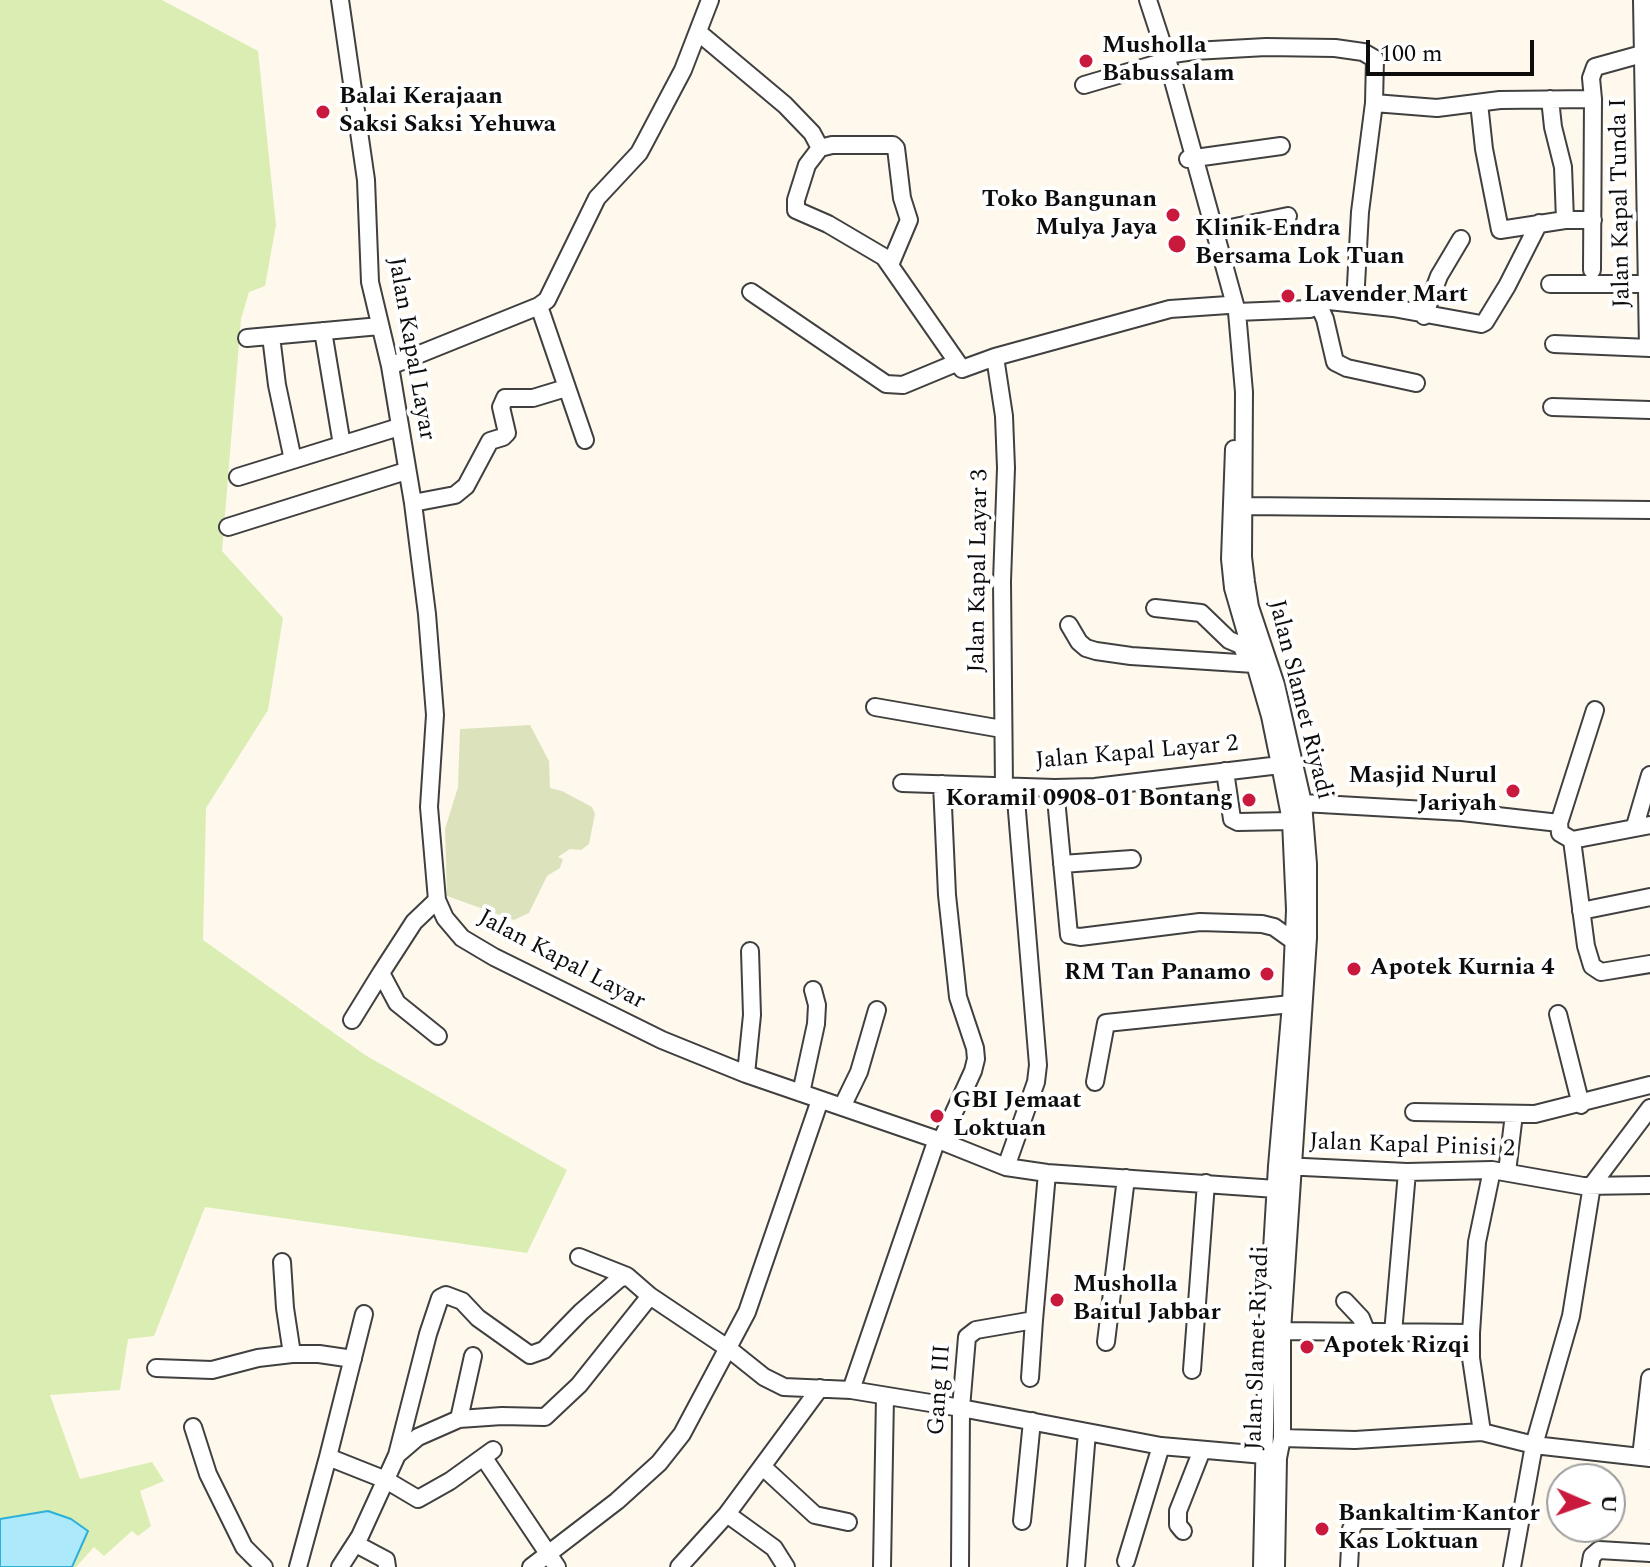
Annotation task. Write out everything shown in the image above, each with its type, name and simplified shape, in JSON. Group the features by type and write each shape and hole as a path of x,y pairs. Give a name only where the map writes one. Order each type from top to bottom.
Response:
{"street":[{"name":"Jalan Kapal Layar","path":"340,0 366,180 370,282 390,366 413,503 435,715 429,807 437,900 445,918 462,938 494,957 662,1040 746,1074 939,1140 1006,1167 1047,1173 1276,1189"},
{"path":"390,366 539,306 547,300 597,198 639,153 683,70 710,0"},
{"name":"Jalan Slamet Riyadi","path":"1138,0 1162,59"},
{"name":"Jalan Slamet Riyadi","path":"1148,0 1233,308 1236,395 1230,559 1233,588 1280,765 1301,864 1305,979 1284,1166 1276,1189 1267,1334 1262,1567"},
{"name":"Jalan Kapal Tunda I","path":"1642,0 1642,56 1647,93 1649,348"},
{"path":"698,32 785,105 812,133 820,148"},
{"path":"1084,85 1194,51 1266,47 1335,48 1371,55 1376,64 1374,103 1360,212 1355,303"},
{"path":"1592,270 1591,78 1595,67 1642,56"},
{"path":"1550,99 1563,167 1565,220"},
{"path":"1374,103 1437,108 1479,103 1593,99"},
{"path":"1479,103 1498,228 1504,231 1539,223 1593,220"},
{"path":"890,265 909,220 902,198 895,146 832,145 820,148 807,165 796,210 876,251 890,265 962,369 1170,309 1310,309 1329,301 1393,308 1477,325 1485,322 1539,223"},
{"path":"1191,158 1281,146"},
{"name":"Jalan Slamet Riyadi","path":"1191,158 1216,231 1233,308 1244,392 1243,557 1250,607 1276,685 1303,803 1284,1166 1282,1438 1278,1458 1276,1567"},
{"path":"1216,231 1288,216"},
{"path":"1424,316 1439,276 1461,239"},
{"path":"1550,284 1647,284"},
{"path":"751,292 886,384 903,385 956,363"},
{"path":"539,306 585,440"},
{"path":"1319,306 1323,310 1335,362 1347,368 1416,383"},
{"path":"247,338 380,326"},
{"path":"323,331 342,445"},
{"path":"271,336 277,385 293,460"},
{"path":"1554,344 1649,348"},
{"name":"Jalan Kapal Layar 3","path":"995,357 1004,416 1006,468 1002,729 1038,1065 1036,1082 1006,1167"},
{"path":"413,503 455,495 466,486 490,441 507,433 501,407 505,398 533,398 566,388"},
{"path":"1552,407 1650,410"},
{"path":"238,477 399,427"},
{"path":"228,527 406,471"},
{"path":"1244,506 1650,510"},
{"path":"1155,608 1201,613 1229,640 1241,645 1252,663"},
{"path":"1069,625 1079,642 1096,651 1252,663"},
{"path":"875,707 1002,729"},
{"path":"1595,710 1559,823 1563,837 1572,840 1643,826 1650,775"},
{"name":"Jalan Kapal Layar 2","path":"902,783 1095,787 1280,765"},
{"path":"1225,771 1232,819 1238,822 1291,821"},
{"path":"851,1390 939,1140 976,1059 958,997 947,895 942,784"},
{"path":"1055,788 1069,935 1142,931 1200,922 1262,924 1274,927 1295,942"},
{"path":"1303,803 1462,812 1559,823"},
{"path":"1572,840 1586,946 1596,971 1610,972 1650,964"},
{"path":"1062,864 1132,859"},
{"path":"1581,911 1650,897"},
{"path":"352,1020 414,922 437,900"},
{"path":"746,1074 752,1015 750,951"},
{"path":"381,973 397,1003 438,1036"},
{"path":"801,1093 816,1024 817,1005 813,990"},
{"path":"1095,1082 1106,1023 1291,1004"},
{"path":"842,1107 859,1072 877,1010"},
{"path":"1558,1014 1581,1105"},
{"path":"1414,1112 1544,1113 1650,1085"},
{"path":"531,1567 553,1560 659,1463 682,1434 747,1312 820,1100"},
{"path":"1512,1567 1534,1445 1571,1316 1592,1185 1649,1112"},
{"path":"1482,1432 1471,1358 1477,1242 1514,1114"},
{"name":"Jalan Kapal Pinisi 2","path":"1284,1166 1407,1172 1500,1171 1570,1184 1650,1185"},
{"path":"1393,1333 1407,1172"},
{"path":"1030,1378 1047,1173"},
{"path":"1106,1342 1126,1178"},
{"path":"1192,1370 1206,1183"},
{"path":"579,1257 627,1276 650,1296 729,1349 774,1384 795,1389 851,1390 1161,1446 1264,1455"},
{"path":"282,1262 292,1354"},
{"path":"340,1567 356,1544 397,1455 428,1334 443,1295 462,1301 478,1318 530,1355 544,1350 581,1312 619,1279 627,1276"},
{"path":"397,1455 418,1437 459,1419 545,1417 579,1385 650,1296"},
{"path":"1345,1301 1361,1318 1367,1333"},
{"path":"298,1567 364,1314"},
{"name":"Gang III","path":"960,1567 961,1408 967,1337 970,1333 1034,1320"},
{"path":"1282,1331 1471,1333"},
{"path":"156,1368 212,1370 258,1358 292,1354 353,1359"},
{"path":"459,1419 473,1356"},
{"path":"1282,1438 1355,1440 1482,1432 1534,1445 1645,1457 1650,1378"},
{"path":"679,1567 727,1514 820,1388"},
{"path":"882,1567 885,1396"},
{"path":"1022,1521 1032,1421"},
{"path":"193,1427 208,1474 242,1543 264,1567"},
{"path":"1076,1567 1087,1432"},
{"path":"1126,1561 1161,1446"},
{"path":"1183,1531 1178,1525 1178,1511 1202,1450"},
{"path":"328,1457 386,1480 418,1499 488,1454 553,1560"},
{"path":"763,1467 815,1515 848,1522"},
{"path":"727,1514 774,1548 786,1567"},
{"path":"1349,1567 1351,1529 1357,1520 1520,1520"},
{"path":"356,1544 386,1560 387,1567"},
{"path":"1590,1567 1592,1556 1599,1550 1650,1553"}],"green space":[{"path":"0,0 162,0 258,51 276,225 265,286 249,292 241,319 222,551 283,618 268,710 206,808 203,940 365,1055 567,1170 527,1253 205,1207 154,1336 128,1339 120,1390 50,1395 80,1479 152,1462 164,1481 140,1491 151,1526 138,1536 132,1531 104,1556 94,1547 76,1567 0,1567"},
{"path":"530,725 549,761 550,788 592,807 595,814 589,844 581,850 570,849 558,857 563,859 560,868 547,876 529,913 514,920 447,896 445,829 458,787 460,729"}],"water":[{"path":"48,1511 71,1519 88,1531 72,1567 0,1567 0,1519"}],"place":[{"name":"Musholla Babussalam","path":"1086,61"},
{"name":"Balai Kerajaan Saksi Saksi Yehuwa","path":"323,112"},
{"name":"Toko Bangunan Mulya Jaya","path":"1173,215"},
{"name":"Klinik Endra Bersama Lok Tuan","path":"1177,244"},
{"name":"Lavender Mart","path":"1288,296"},
{"name":"Masjid Nurul Jariyah","path":"1513,791"},
{"name":"Koramil 0908-01 Bontang","path":"1249,800"},
{"name":"Apotek Kurnia 4","path":"1354,969"},
{"name":"RM Tan Panamo","path":"1267,974"},
{"name":"GBI Jemaat Loktuan","path":"937,1116"},
{"name":"Musholla Baitul Jabbar","path":"1057,1300"},
{"name":"Apotek Rizqi","path":"1307,1347"},
{"name":"Bankaltim Kantor Kas Loktuan","path":"1322,1529"}]}
